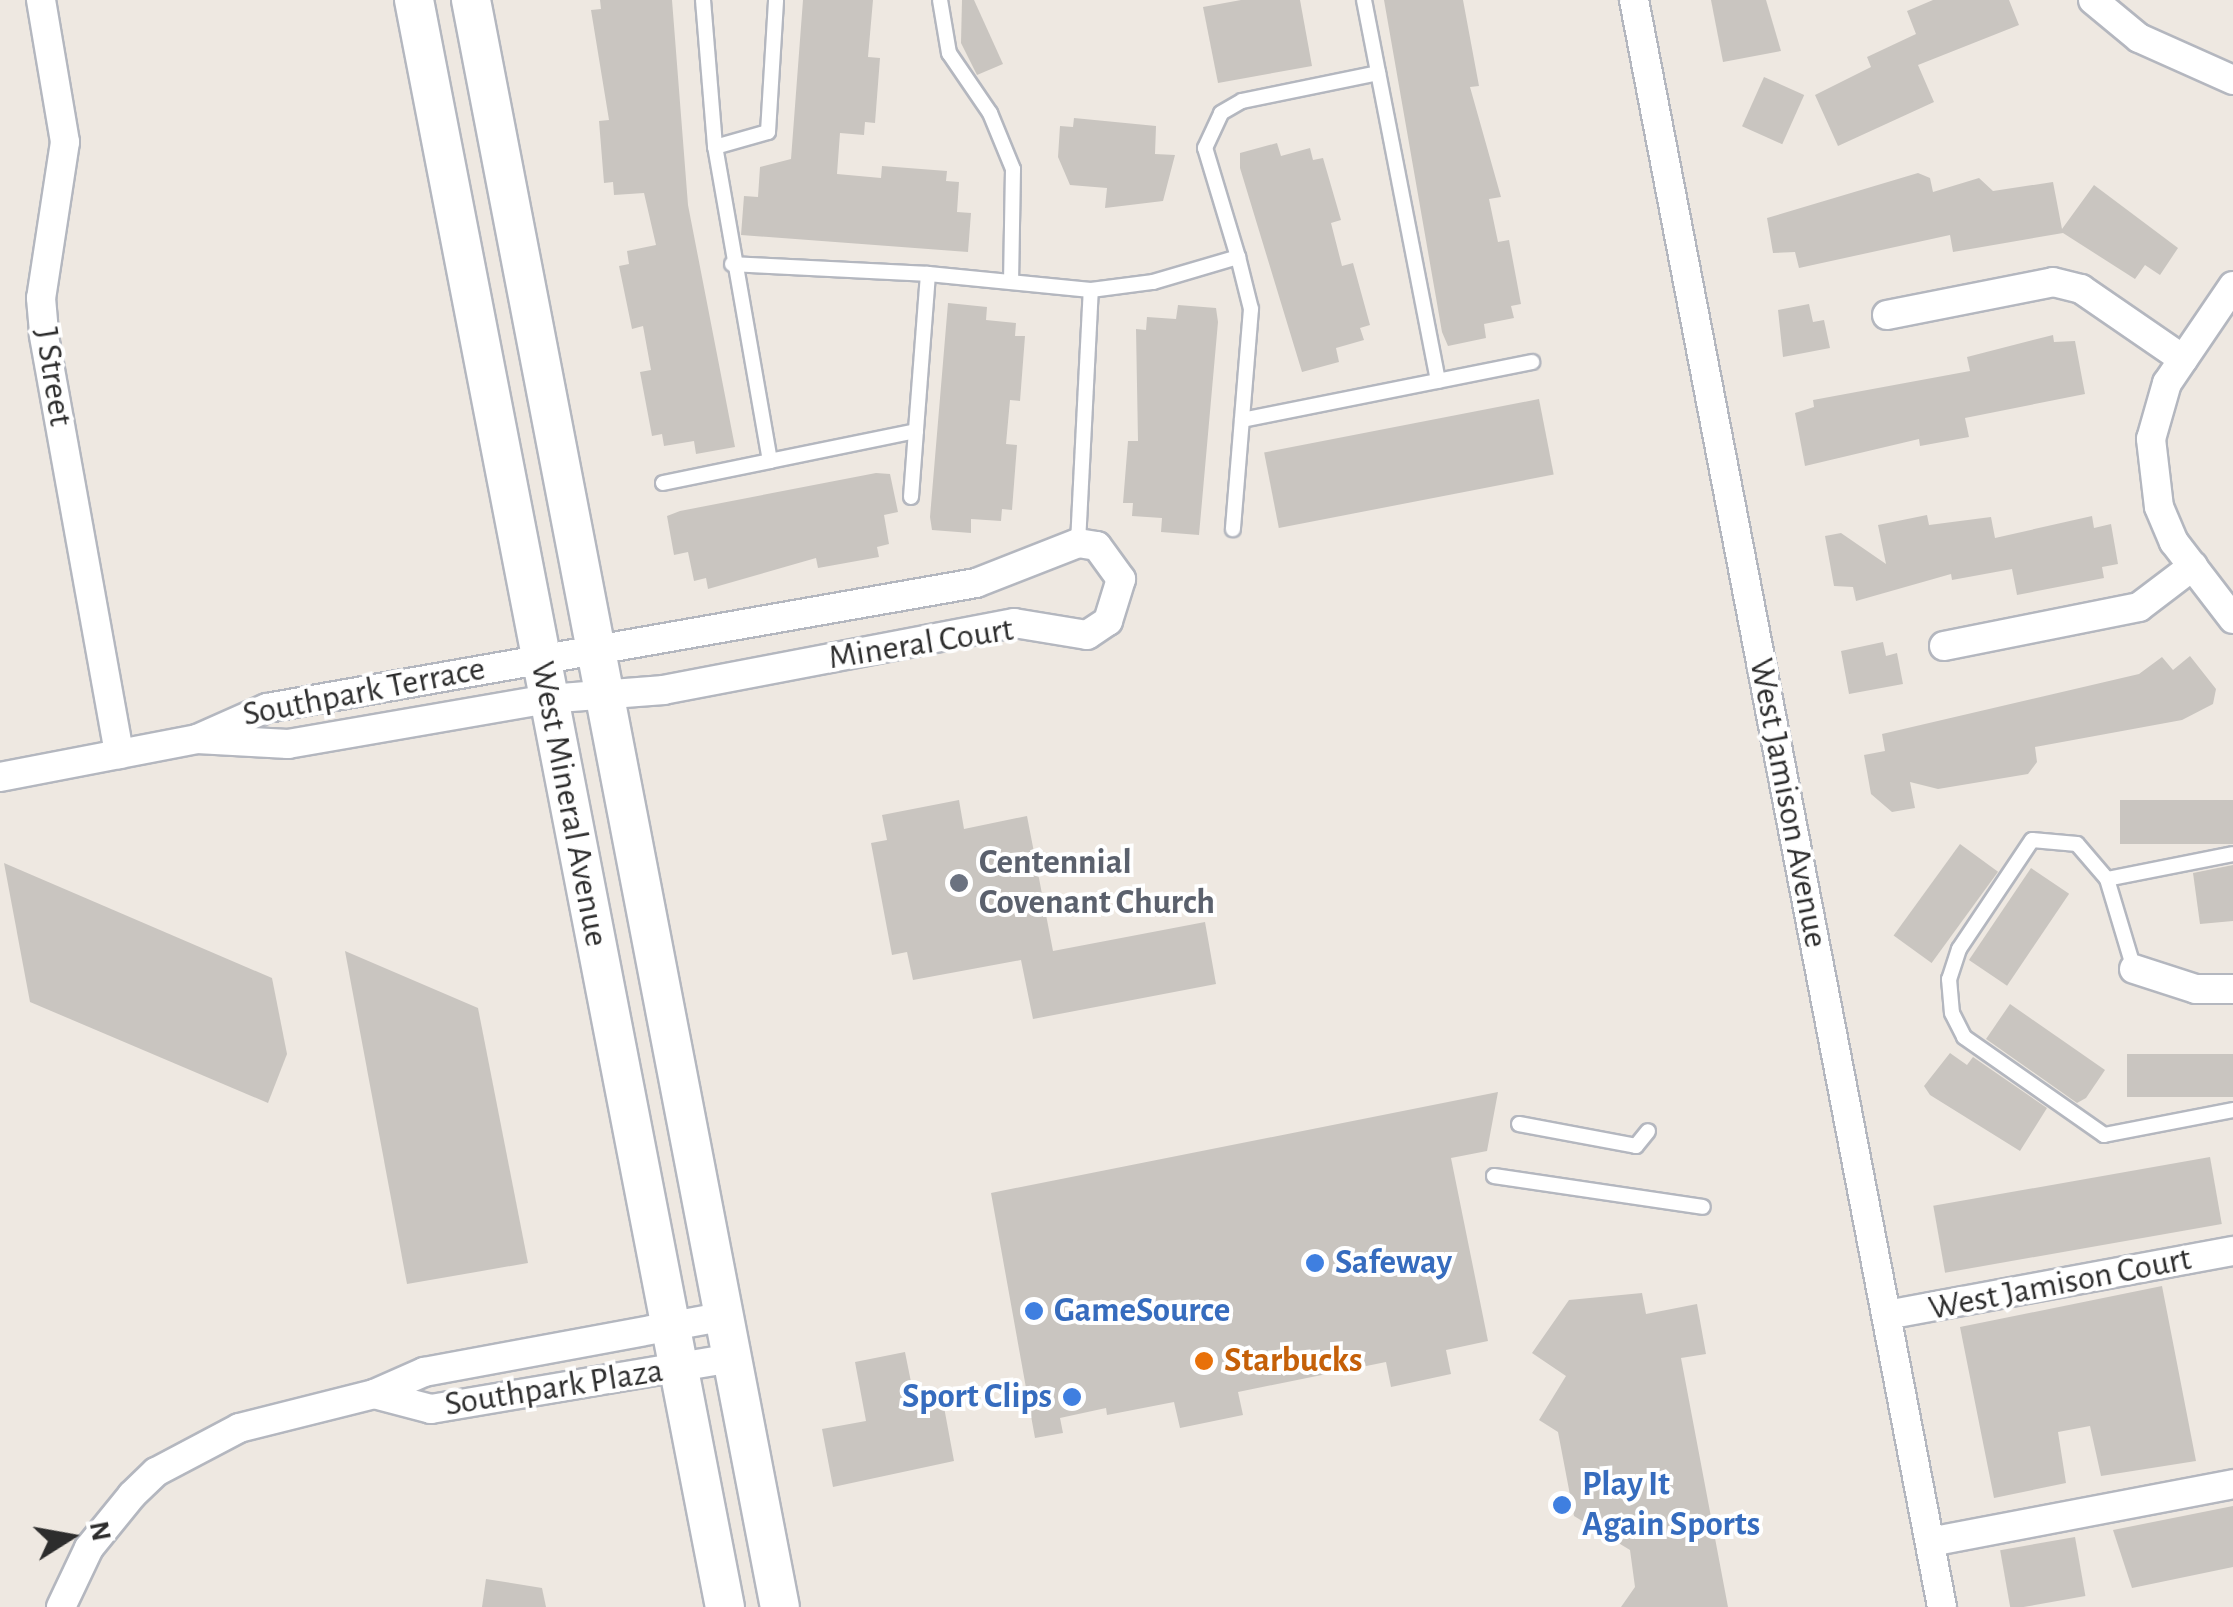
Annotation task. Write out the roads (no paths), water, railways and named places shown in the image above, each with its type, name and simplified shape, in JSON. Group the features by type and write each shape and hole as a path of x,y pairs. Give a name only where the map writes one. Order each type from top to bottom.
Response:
{"main road":[{"name":"West Mineral Avenue","path":"414,0 725,1607"},
{"name":"West Mineral Avenue","path":"470,0 780,1607"}],"street":[{"name":"J Street","path":"42,0 65,142 43,281 44,336 119,754"},
{"name":"West Jamison Avenue","path":"1634,0 1942,1607"},
{"path":"2093,0 2139,38 2233,80"},
{"path":"1887,315 2053,282 2081,289 2183,359"},
{"path":"2233,286 2159,402 2152,474 2174,542 2233,619"},
{"name":"Mineral Court","path":"548,699 605,694 1014,623 1087,635 1108,621 1121,578 1098,546 1078,543 976,583 596,649"},
{"path":"1944,646 2139,608 2193,566"},
{"name":"Southpark Terrace","path":"197,739 246,712 540,656 596,649"},
{"name":"Southpark Terrace","path":"0,777 197,739 288,744 548,699"},
{"path":"2134,969 2196,989 2233,989"},
{"name":"West Jamison Court","path":"1887,1316 2233,1251"},
{"name":"Southpark Plaza","path":"60,1607 110,1518 156,1472 239,1428 374,1394 424,1372 725,1316"},
{"name":"Southpark Plaza","path":"374,1394 431,1409 734,1358"},
{"path":"1930,1542 2233,1484"}],"lane":[{"path":"703,0 715,147 732,264 770,461"},
{"path":"715,147 768,132 776,0"},
{"path":"940,0 949,53 990,113 1013,169 1011,282"},
{"path":"1364,0 1438,381"},
{"path":"1233,528 1250,309 1205,148 1220,112 1242,101 1378,73"},
{"path":"732,264 928,274 1090,290 1238,257"},
{"path":"911,497 928,274"},
{"path":"1078,543 1090,290"},
{"path":"1242,420 1532,362"},
{"path":"663,483 916,431"},
{"path":"2134,969 2107,879 2077,844 2032,840 1954,964 1952,1014 1964,1037 2104,1135 2233,1110"},
{"path":"2107,879 2233,854"},
{"path":"1519,1124 1636,1146 1648,1131"},
{"path":"1494,1176 1703,1207"}],"place":[{"name":"Centennial Covenant Church","path":"959,883"},
{"name":"Safeway","path":"1315,1263"},
{"name":"GameSource","path":"1034,1311"},
{"name":"Starbucks","path":"1204,1361"},
{"name":"Sport Clips","path":"1072,1397"},
{"name":"Play It Again Sports","path":"1562,1505"}]}
